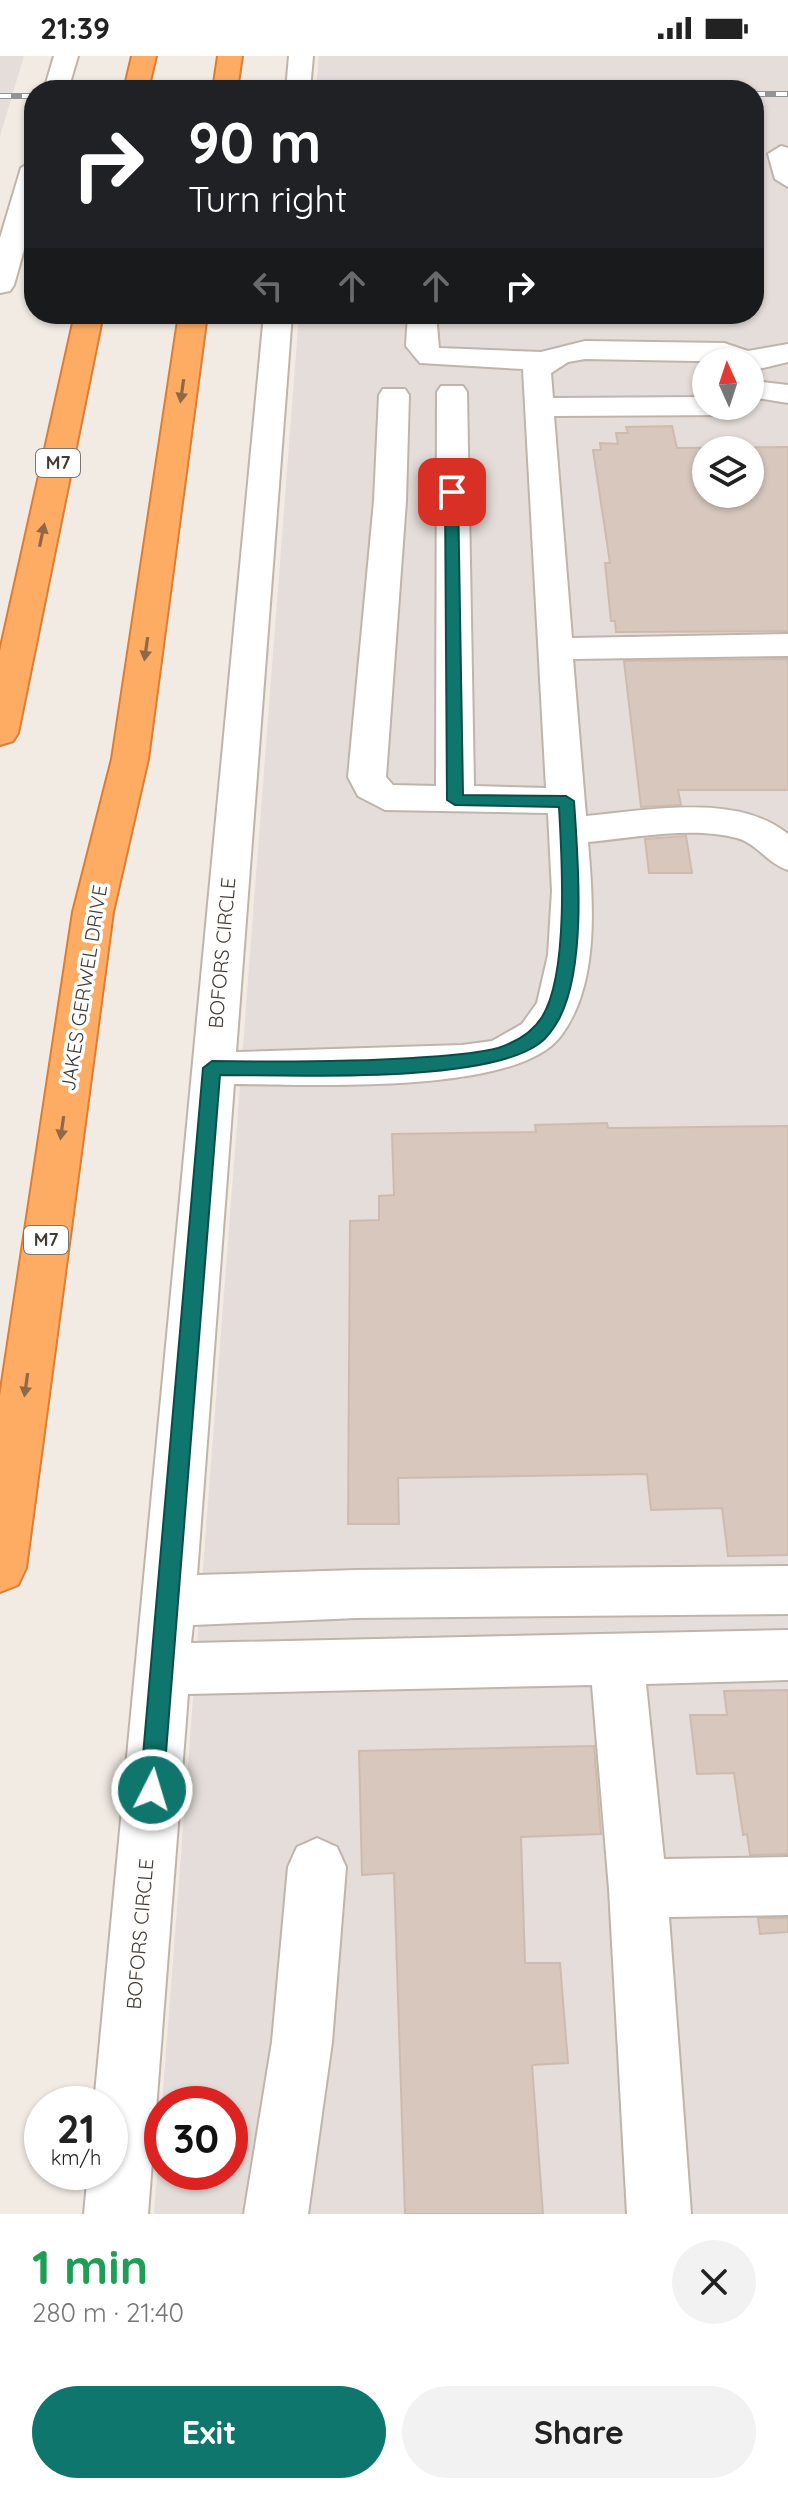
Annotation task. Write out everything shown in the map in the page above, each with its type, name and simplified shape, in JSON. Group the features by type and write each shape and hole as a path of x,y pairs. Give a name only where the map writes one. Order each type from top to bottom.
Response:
{"highway":[{"name":"M7","path":"0,733 87,324"},
{"name":"JAKES GERWEL DRIVE","path":"0,1568 93,912 130,759 192,324"}],"street":[{"path":"0,285 24,202"},
{"name":"BOFORS CIRCLE","path":"116,2214 277,324"},
{"path":"422,324 421,346 430,357 544,361 564,352 585,350 692,352"},
{"path":"764,373 788,353"},
{"path":"212,1068 354,1068 446,1062 501,1054 535,1038 551,1017 561,990 568,950 572,891 536,372 544,361"},
{"path":"452,392 417,586 367,777 371,787 385,797 455,800 566,816 745,826 771,838 788,857"},
{"path":"394,395 390,501 417,586 455,800"},
{"path":"539,407 692,406"},
{"path":"555,649 694,644 788,645"},
{"path":"167,1601 356,1594 788,1590"},
{"path":"162,1669 788,1655"},
{"path":"617,1659 638,1889 659,2214"},
{"path":"276,2214 302,2042 317,1867"},
{"path":"638,1889 788,1886"}],"shaded area":[{"path":"0,56 24,56 0,136"},
{"path":"319,56 788,56 788,2214 154,2214 156,2190 248,2190 248,2086 163,2086 298,324 764,324 764,80 317,80"}],"building":[{"path":"672,426 677,448 692,448 692,508 764,508 764,447 788,447 788,631 616,632 615,621 611,621 605,563 610,563 593,450 601,450 600,443 618,444 616,433 628,433 626,427"},
{"path":"788,659 788,790 678,790 681,805 641,807 624,661"},
{"path":"686,836 692,873 649,873 645,839"},
{"path":"607,1123 608,1128 788,1126 788,1555 728,1556 722,1508 651,1510 647,1474 398,1478 399,1524 348,1524 350,1221 379,1220 379,1196 394,1195 392,1134 536,1132 535,1125"},
{"path":"788,1690 788,1854 750,1855 747,1834 743,1835 734,1773 697,1774 690,1715 727,1715 724,1691"},
{"path":"594,1746 601,1834 521,1837 525,1963 560,1963 568,2063 532,2065 543,2214 405,2214 394,1873 362,1875 359,1751"},
{"path":"758,1918 788,1918 788,1932 760,1934"}],"railway":[{"path":"764,94 788,94"},
{"path":"0,96 24,96"}],"route":[{"path":"152,1790 212,1068 354,1068 446,1062 501,1054 535,1038 551,1017 561,990 568,950 572,891 566,801 455,800 452,492"}]}
